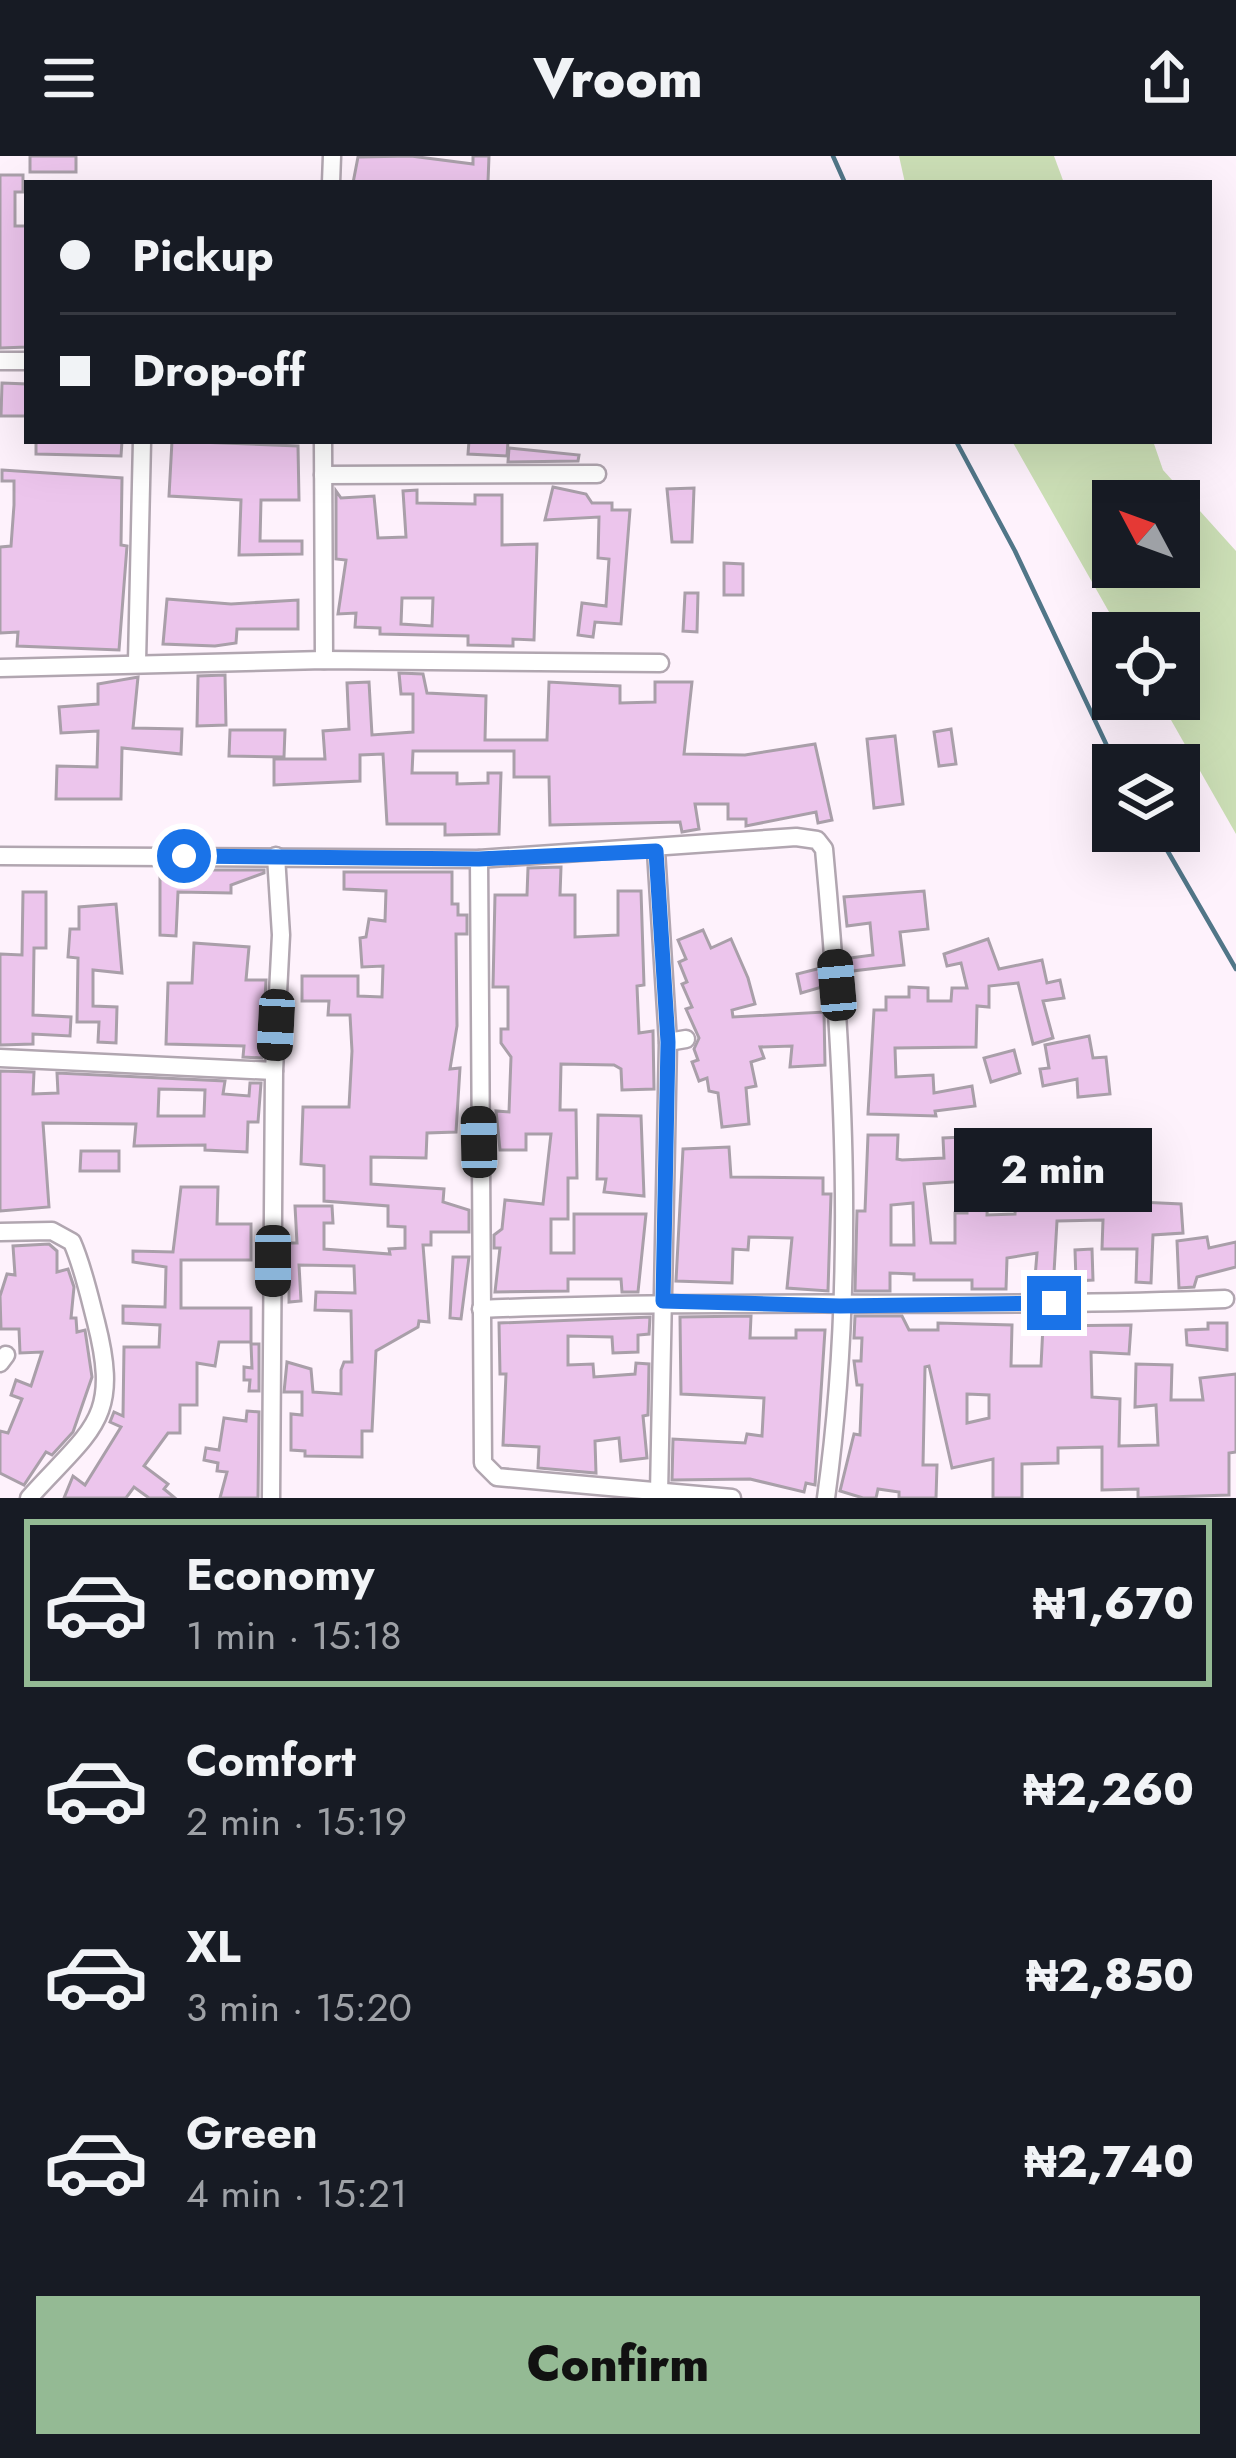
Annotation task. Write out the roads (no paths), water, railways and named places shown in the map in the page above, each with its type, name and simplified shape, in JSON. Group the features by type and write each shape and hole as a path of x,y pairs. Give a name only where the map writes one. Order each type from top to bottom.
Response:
{"street":[{"path":"137,662 142,444"},
{"path":"323,444 325,660"},
{"path":"323,475 597,474"},
{"path":"0,668 325,660 660,663"},
{"path":"0,856 479,859 656,851 796,837 817,840 824,849 845,1075 839,1407 826,1498"},
{"path":"656,851 677,1041 663,1301 659,1494"},
{"path":"272,1498 274,1071 281,934 276,856"},
{"path":"479,859 486,1469 497,1477 732,1498"},
{"path":"0,1058 274,1071"},
{"path":"0,1232 52,1231 72,1242 107,1368 109,1391 100,1412 29,1498"},
{"path":"481,1309 663,1301 840,1306 1226,1299"}],"waterway":[{"path":"833,156 844,180"},
{"path":"958,444 1015,551 1106,744"},
{"path":"1168,852 1236,969"}]}
